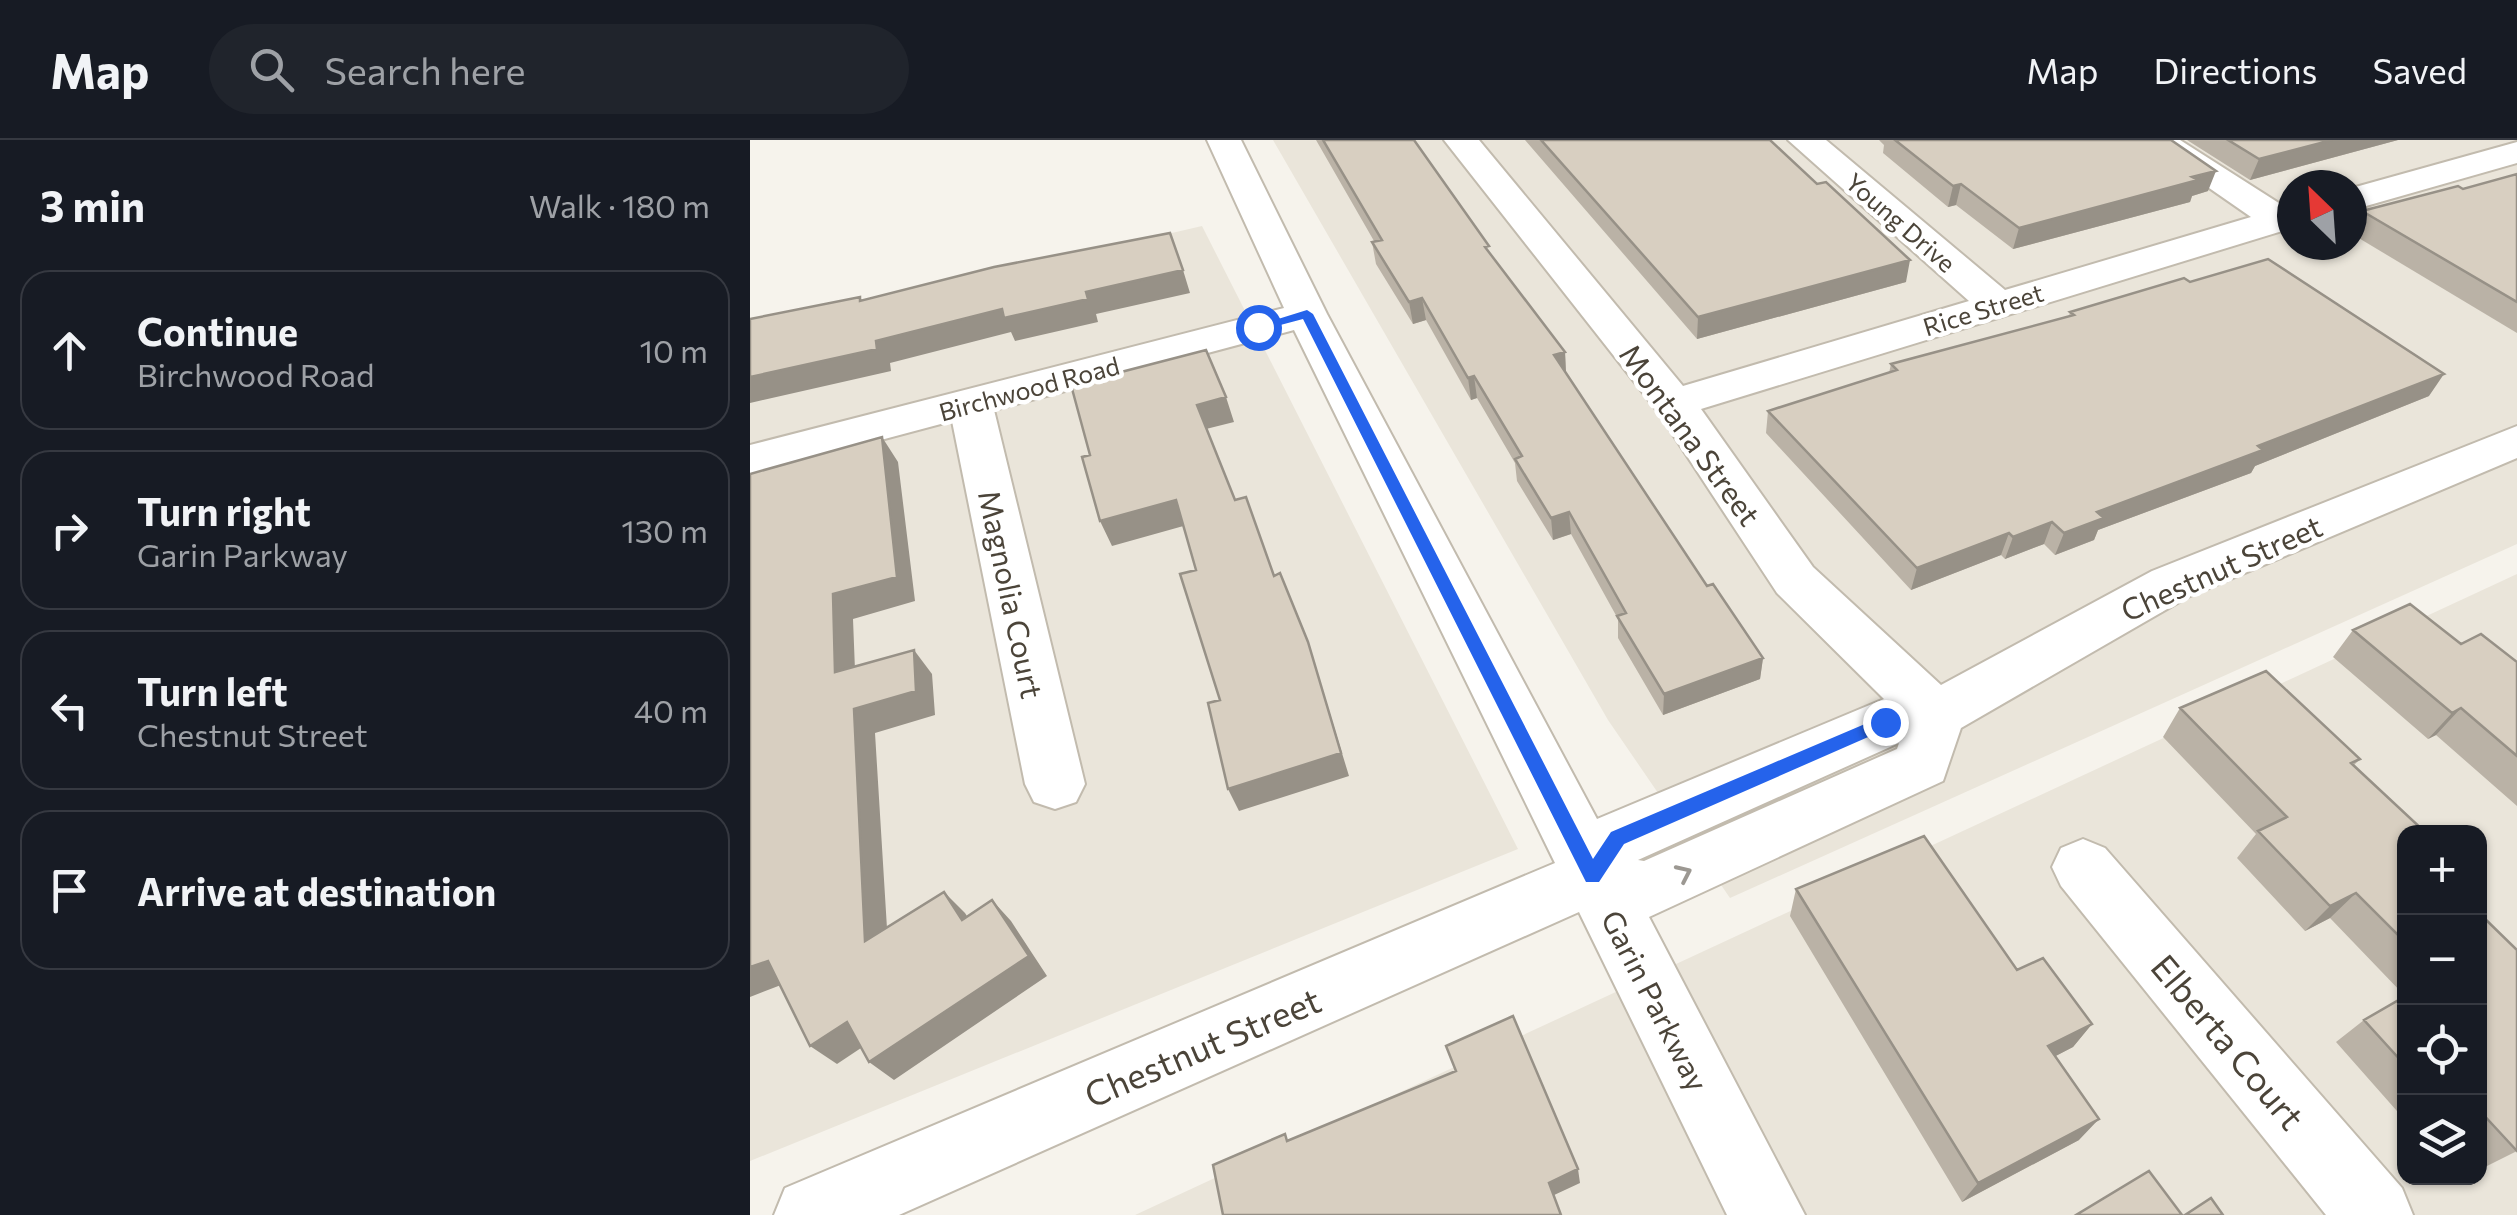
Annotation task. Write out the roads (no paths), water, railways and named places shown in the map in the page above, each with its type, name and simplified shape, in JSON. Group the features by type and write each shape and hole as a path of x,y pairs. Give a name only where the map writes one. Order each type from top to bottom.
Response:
{"street":[{"name":"Garin Parkway","path":"1224,140 1307,314 1767,1215"},
{"name":"Montana Street","path":"1460,140 1674,403 1795,580 1936,715"},
{"name":"Young Drive","path":"1805,140 1997,304"},
{"path":"2157,140 2277,213"},
{"path":"2504,140 2517,149"},
{"path":"2367,194 2517,149"},
{"name":"Rice Street","path":"1674,403 2277,221"},
{"name":"Birchwood Road","path":"750,460 1307,314"},
{"name":"Magnolia Court","path":"970,404 1054,784"},
{"name":"Chestnut Street","path":"1936,715 2170,584 2517,441"},
{"path":"1592,876 1646,890 1922,764 1936,715"},
{"name":"Elberta Court","path":"2083,867 2374,1215"},
{"name":"Chestnut Street","path":"812,1215 1592,876"}]}
